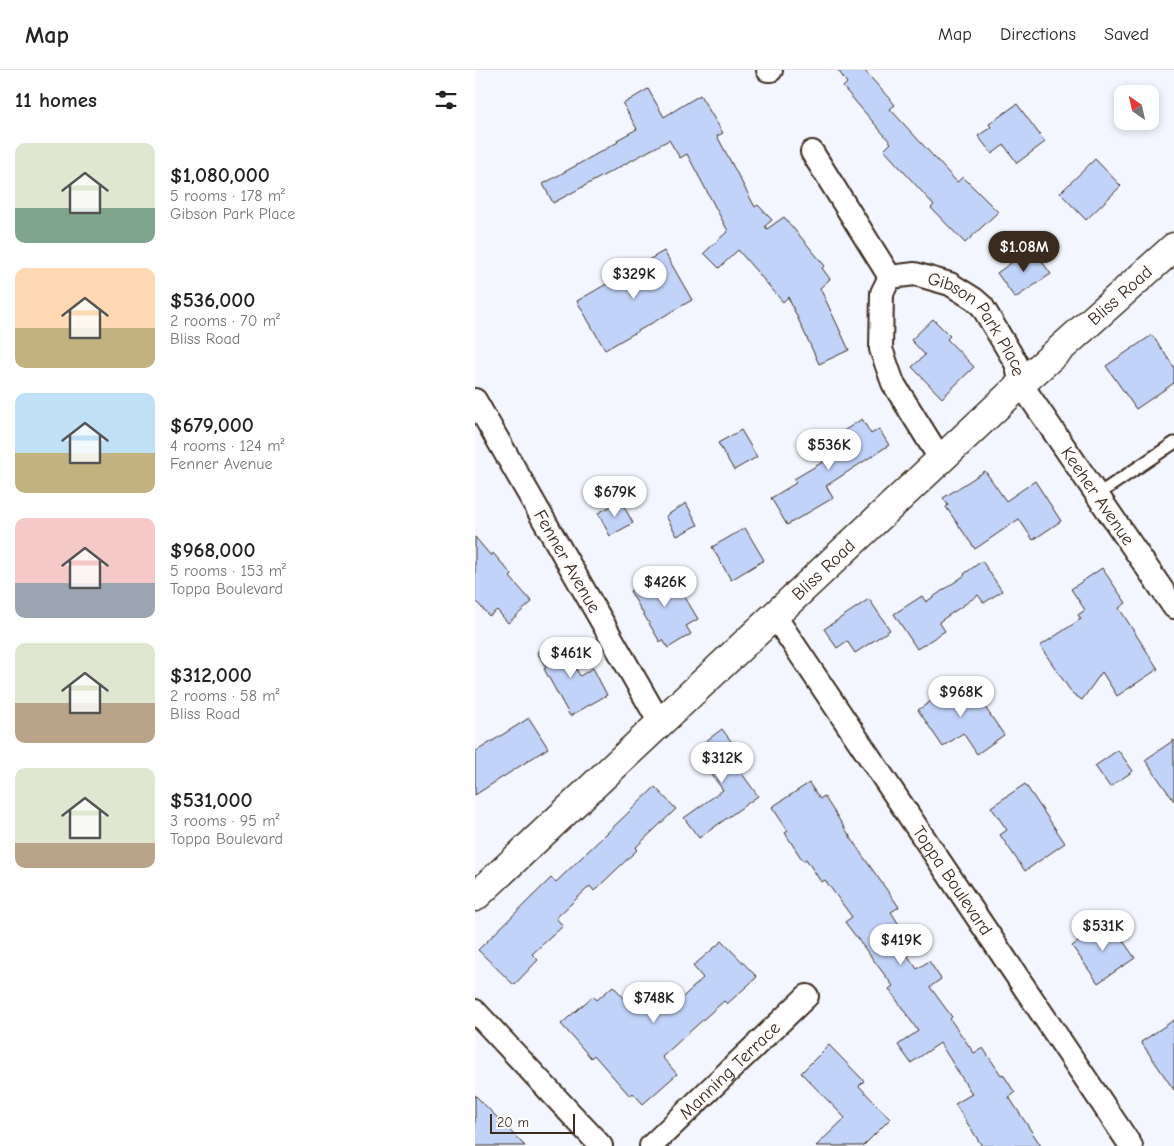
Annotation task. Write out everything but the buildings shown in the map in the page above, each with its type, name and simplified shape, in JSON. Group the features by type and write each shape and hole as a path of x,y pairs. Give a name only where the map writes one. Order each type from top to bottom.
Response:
{"street":[{"name":"Gibson Park Place","path":"812,152 889,277"},
{"name":"Bliss Road","path":"475,897 1021,384 1174,248"},
{"name":"Gibson Park Place","path":"889,277 915,274 950,284 974,299 982,306 1016,363 1021,384"},
{"name":"Gibson Park Place","path":"889,277 882,293 881,349 893,383 941,460"},
{"name":"Keeher Avenue","path":"1021,384 1174,608"},
{"name":"Fenner Avenue","path":"475,400 660,723"},
{"name":"Toppa Boulevard","path":"774,615 1131,1146"},
{"name":"Manning Terrace","path":"651,1146 807,996"},
{"path":"475,1011 601,1146"}],"lane":[{"path":"1097,495 1174,443"}]}
